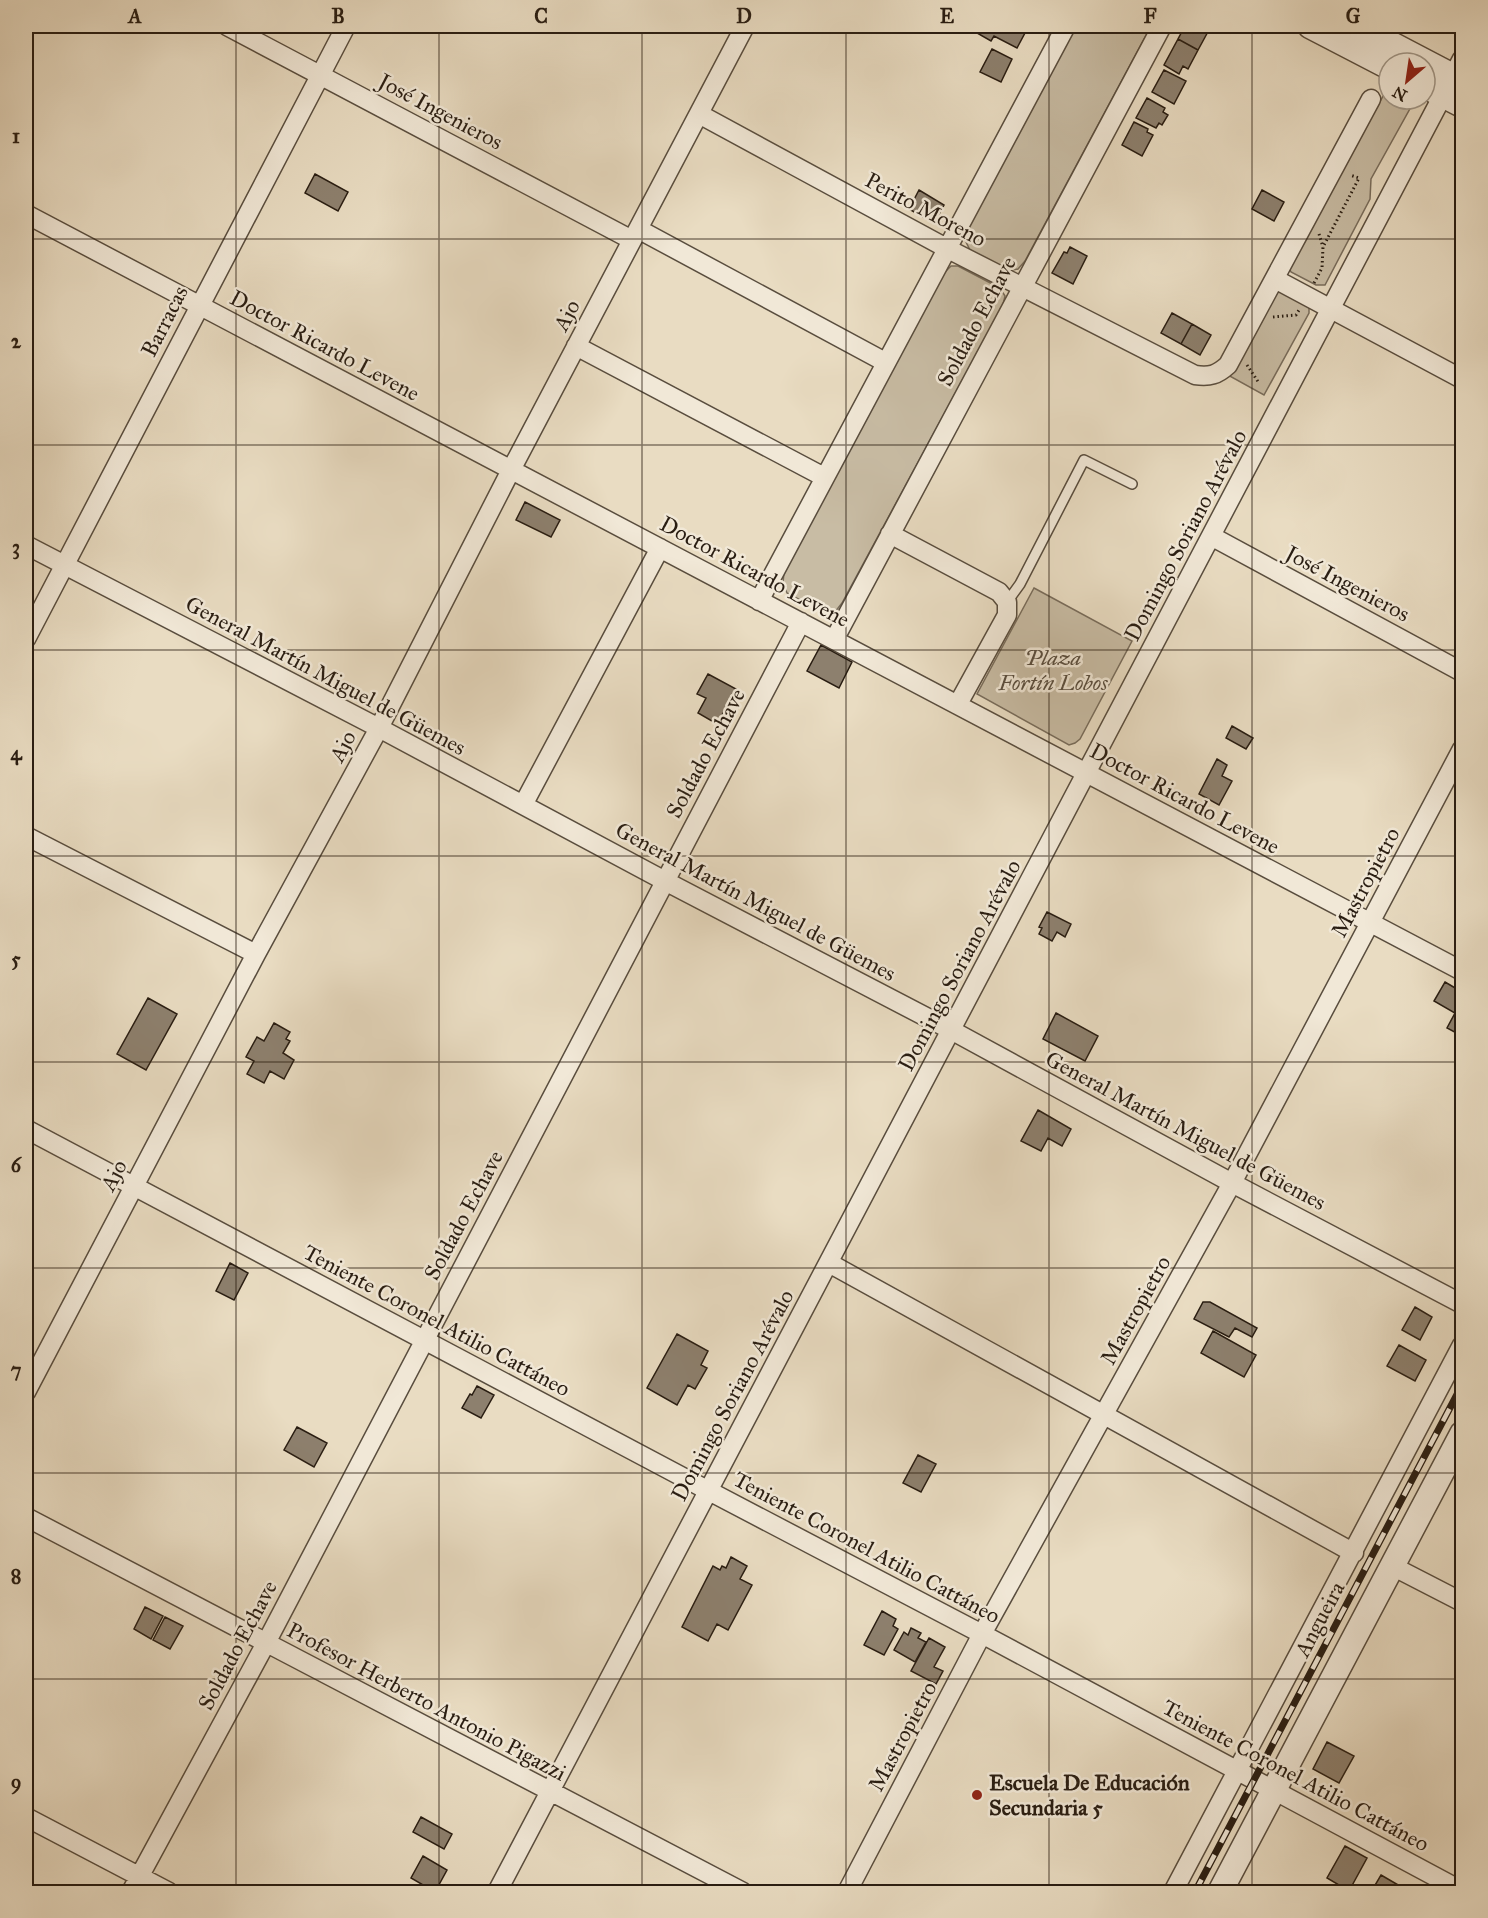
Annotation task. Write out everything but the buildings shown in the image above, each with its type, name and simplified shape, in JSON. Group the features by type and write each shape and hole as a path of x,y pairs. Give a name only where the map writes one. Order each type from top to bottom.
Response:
{"street":[{"name":"José Ingenieros","path":"227,26 885,362"},
{"name":"Barracas","path":"26,639 346,26"},
{"name":"Ajo","path":"26,1392 256,954 379,728 576,346 745,26"},
{"path":"759,601 1066,26"},
{"name":"Soldado Echave","path":"834,640 1162,26"},
{"path":"1310,26 1377,61"},
{"path":"1357,26 1452,84"},
{"name":"Domingo Soriano Arévalo","path":"496,1893 1211,536 1452,84"},
{"path":"1371,99 1275,279 1462,379"},
{"name":"Perito Moreno","path":"699,114 948,249 1195,375 1208,377 1219,373 1228,365 1275,279"},
{"name":"Doctor Ricardo Levene","path":"26,214 1462,971"},
{"path":"576,346 824,477"},
{"path":"890,534 999,592 1007,602 1007,615 958,704"},
{"name":"José Ingenieros","path":"1211,536 1462,672"},
{"name":"General Martín Miguel de Güemes","path":"26,546 379,728 951,1030 1232,1183 1462,1304"},
{"path":"523,805 660,548"},
{"name":"Soldado Echave","path":"135,1885 266,1643 801,622"},
{"name":"Mastropietro","path":"847,1893 982,1634 1232,1183 1462,748"},
{"path":"26,836 256,954"},
{"name":"Teniente Coronel Atilio Cattáneo","path":"26,1129 982,1634 1462,1891"},
{"path":"829,1263 1354,1552"},
{"name":"Angueira","path":"1173,1893 1462,1345"},
{"name":"Angueira","path":"1220,1893 1462,1434"},
{"name":"Profesor Herberto Antonio Pigazzi","path":"26,1517 742,1893"},
{"path":"1392,1566 1462,1602"},
{"path":"26,1817 135,1885 169,1893"}],"lane":[{"path":"1007,602 1020,584 1084,460 1132,484"}],"path":[{"path":"1296,315 1322,268 1323,247 1359,178 1347,174 1352,166"}],"green space":[{"path":"1075,26 1151,26 1025,261 1018,269 1007,271 970,250 965,240 966,230"},
{"path":"1377,107 1377,111 1409,111 1371,179 1370,199 1325,285 1316,285 1291,272 1288,265"},
{"path":"951,266 958,266 1000,288 1005,296 1003,305 842,603 835,612 825,613 787,593 783,583 784,572 944,273"},
{"path":"1281,289 1309,304 1309,313 1264,395 1226,374 1271,292"},
{"name":"Plaza Fortín Lobos","path":"1034,588 1132,641 1080,739 1069,745 977,694"}],"railway":[{"path":"1195,1892 1462,1385"}],"place":[{"name":"Escuela De Educación Secundaria 5","path":"977,1795"}]}
